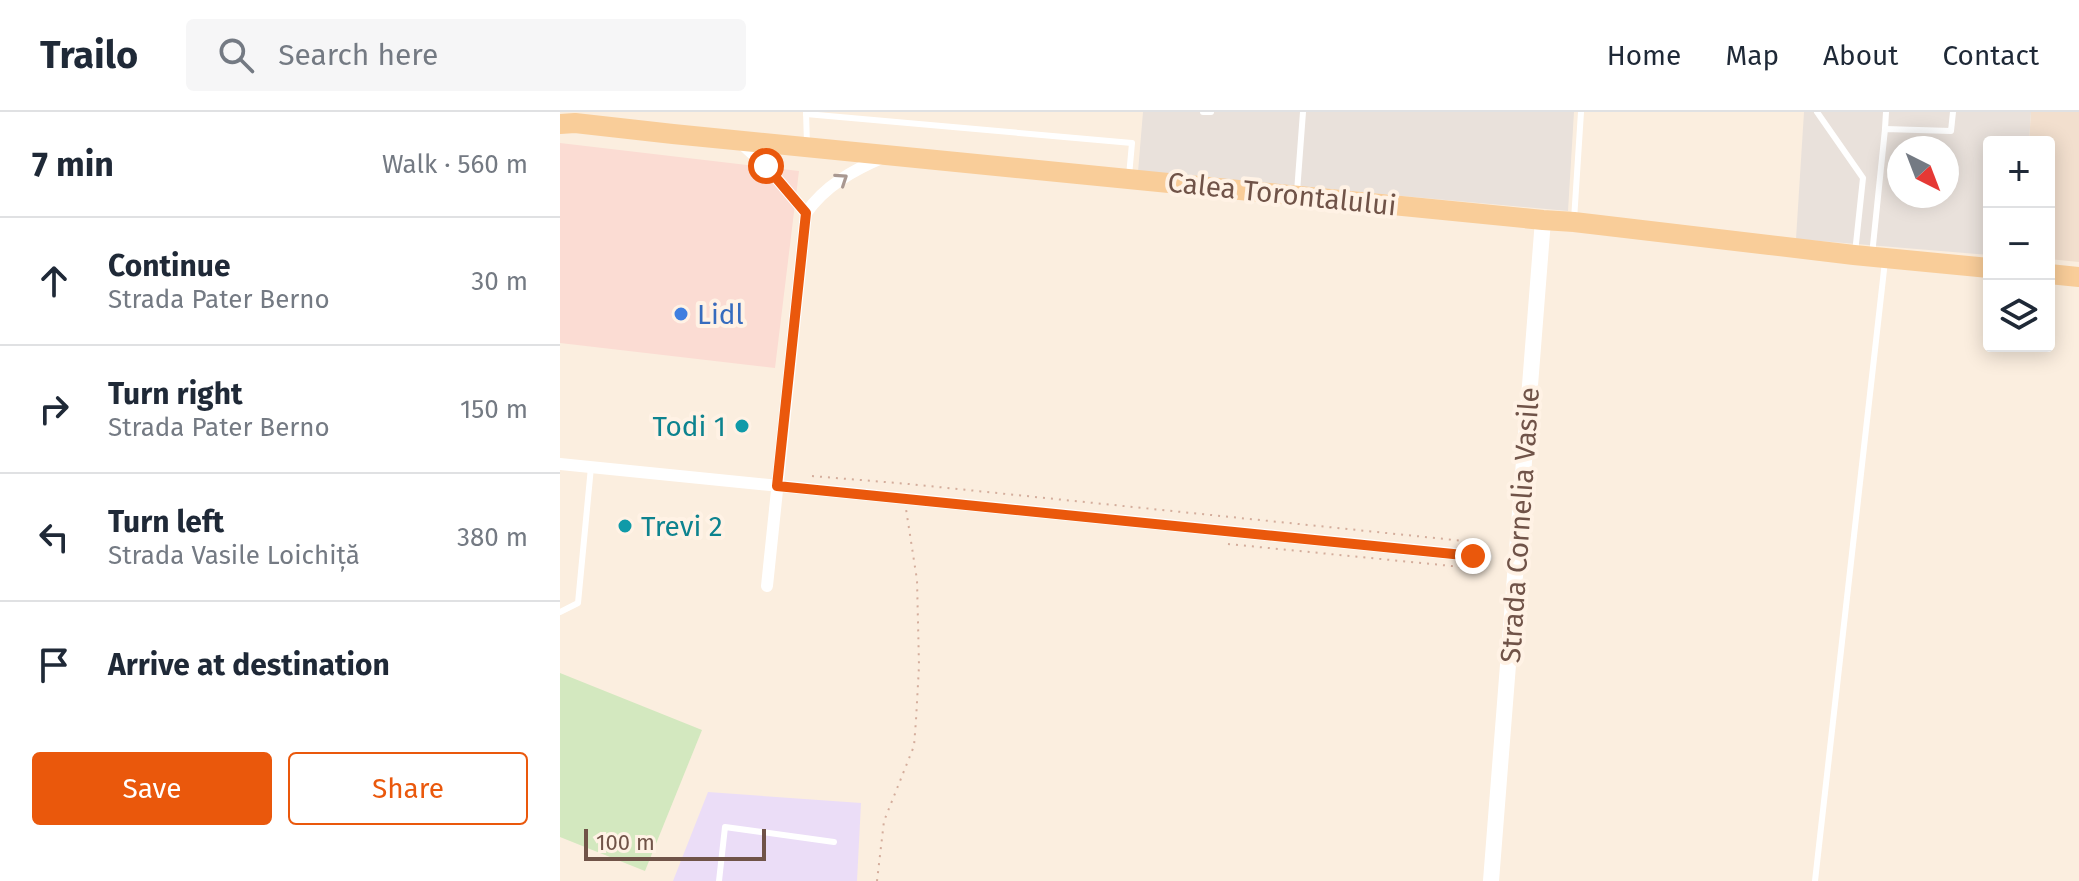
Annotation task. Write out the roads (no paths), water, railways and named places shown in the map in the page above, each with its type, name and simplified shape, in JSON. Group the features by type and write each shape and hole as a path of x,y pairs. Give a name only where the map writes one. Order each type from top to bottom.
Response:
{"main road":[{"name":"Calea Torontalului","path":"565,121 887,156 1574,222 1983,267"},
{"path":"2055,274 2077,274"}],"street":[{"path":"738,140 766,166 806,213"},
{"path":"767,586 806,213 833,184 887,156"},
{"name":"Strada Cornelia Vasile","path":"1491,881 1543,220"},
{"path":"560,464 1486,557"}],"lane":[{"path":"1203,112 1211,112"},
{"path":"1297,195 1303,112"},
{"path":"1574,222 1581,112"},
{"path":"1817,112 1863,178 1871,256"},
{"path":"1815,881 1886,112"},
{"path":"1885,129 1951,131 1953,112"},
{"path":"807,147 806,113 1132,143 1128,179"},
{"path":"560,612 578,603 591,467"},
{"path":"719,881 725,827 834,842"}],"place":[{"name":"Lidl","path":"681,314"},
{"name":"Todi 1","path":"742,426"},
{"name":"Trevi 2","path":"625,526"}]}
